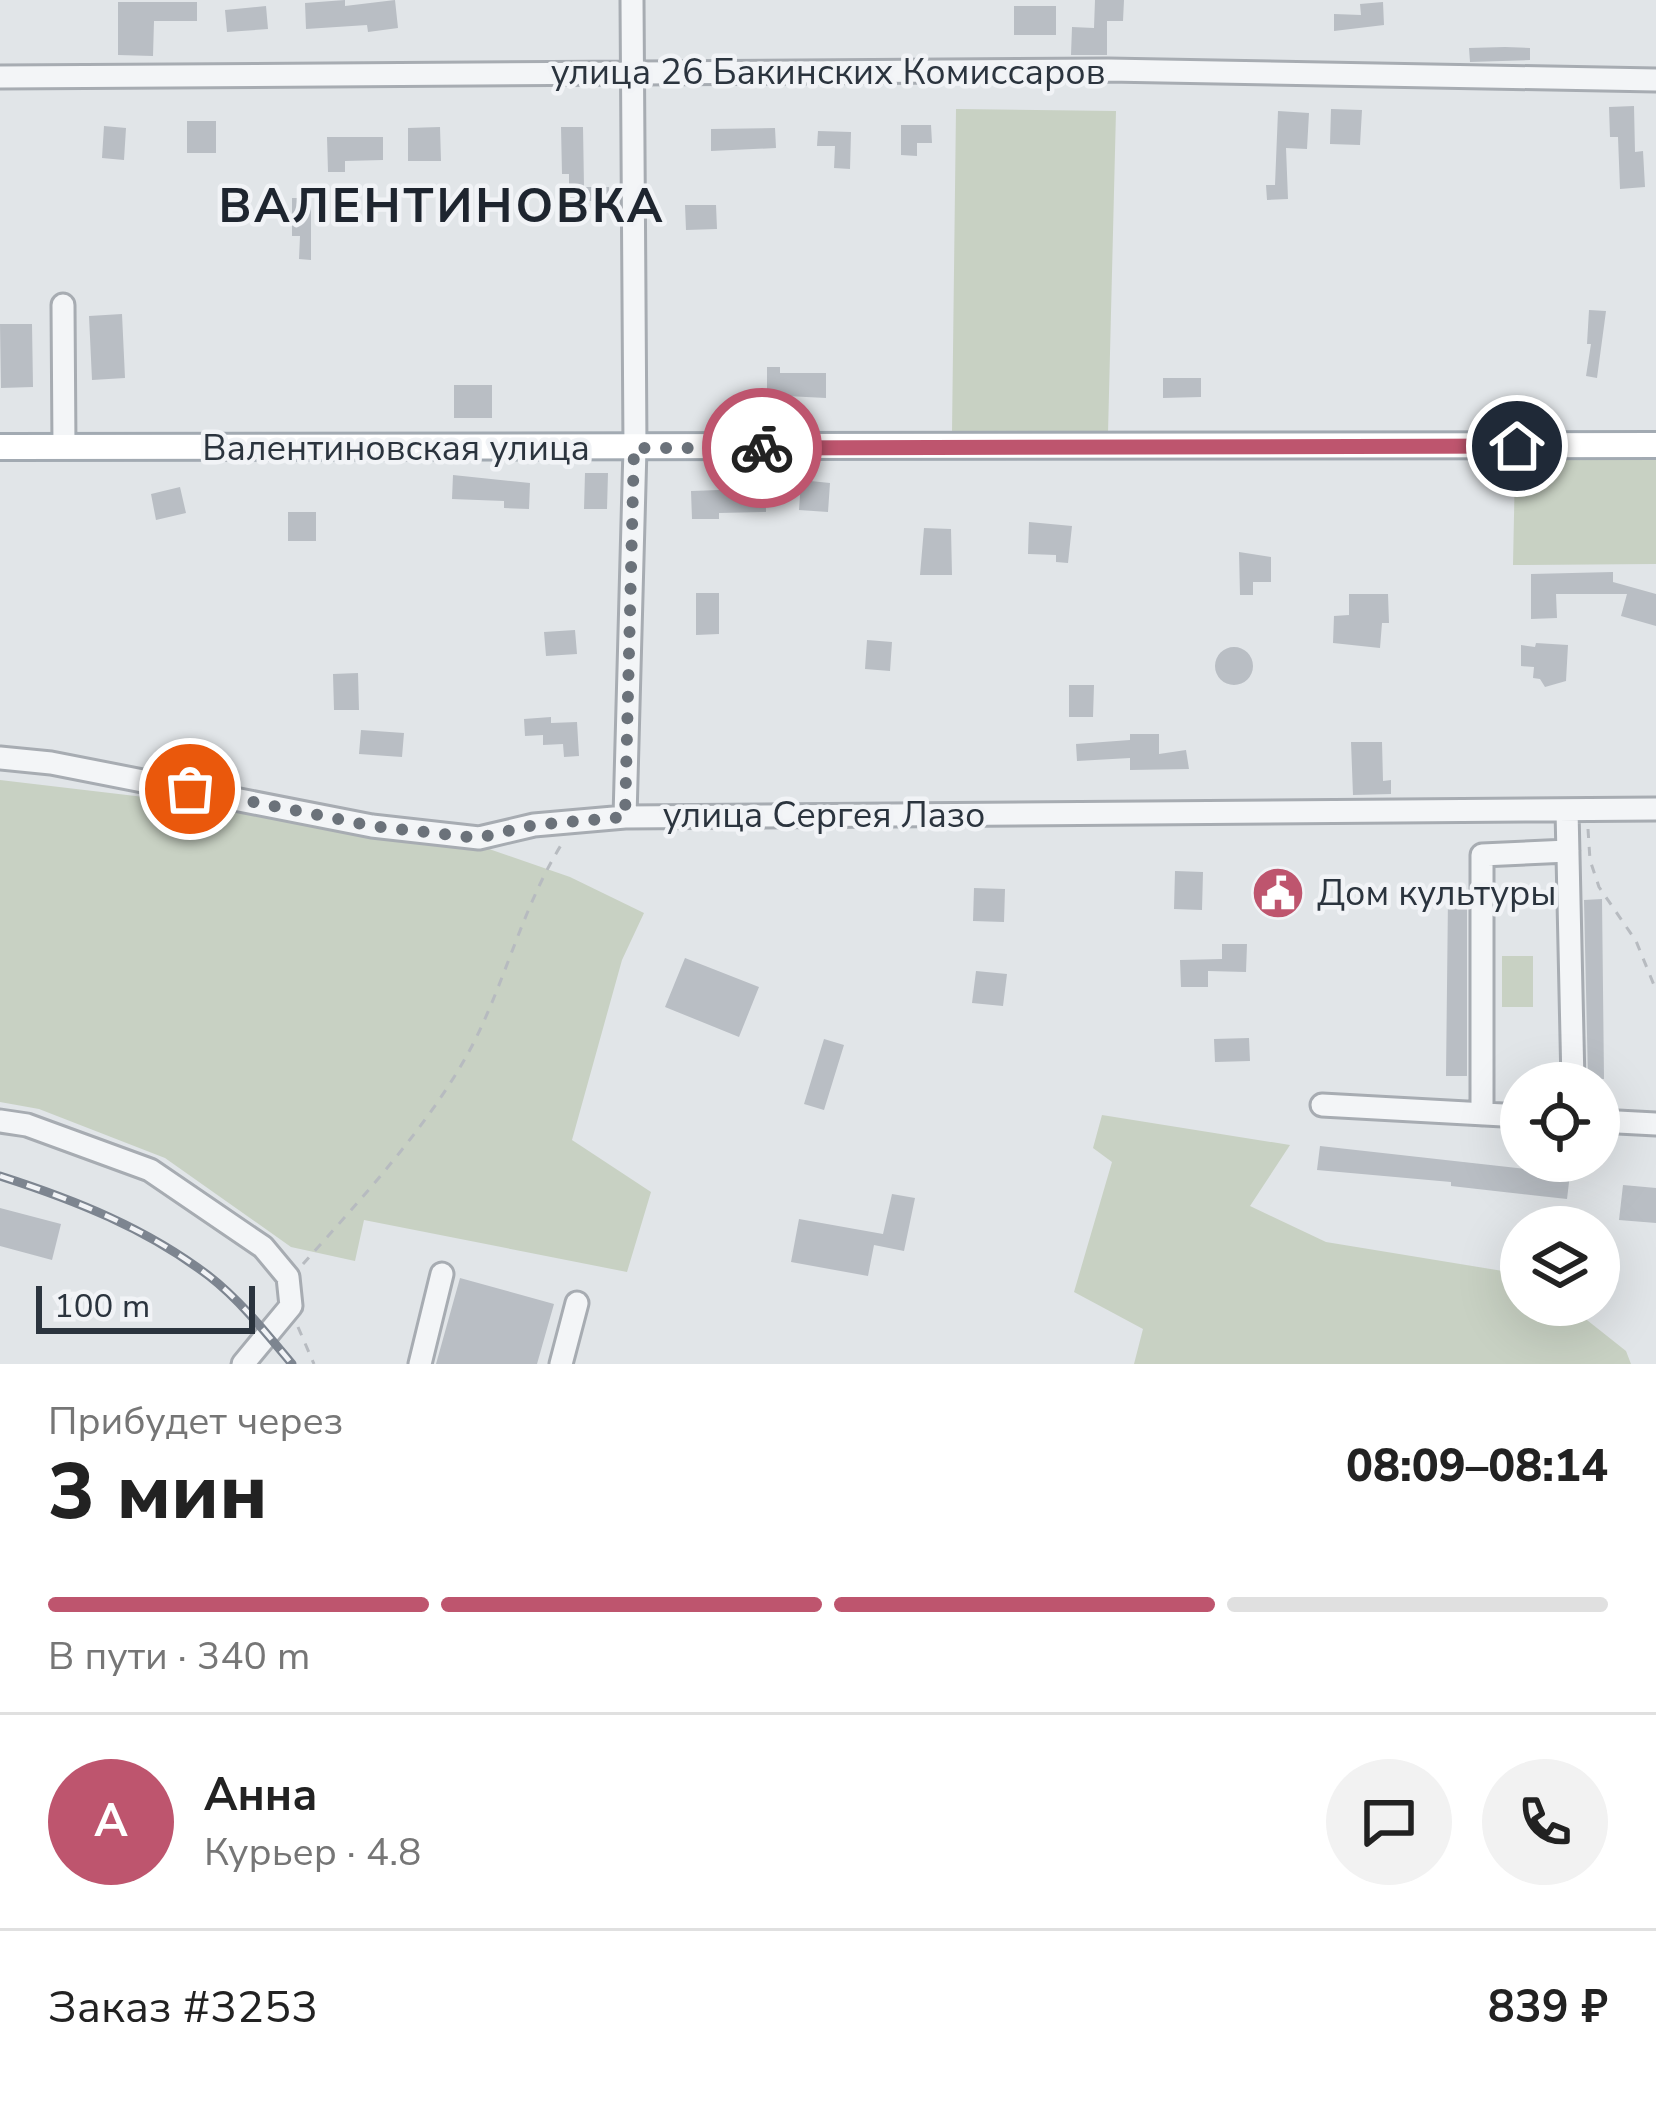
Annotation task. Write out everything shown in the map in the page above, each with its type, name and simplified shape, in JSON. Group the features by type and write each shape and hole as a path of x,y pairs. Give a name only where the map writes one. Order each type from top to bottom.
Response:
{"main road":[{"name":"Валентиновская улица","path":"0,447 1656,446"}],"street":[{"path":"625,817 634,448 632,0"},
{"name":"улица 26 Бакинских Комиссаров","path":"0,76 1108,70 1656,80"},
{"path":"63,305 64,447"},
{"name":"улица Сергея Лазо","path":"0,758 70,766 372,826 478,838 534,825 625,817 1656,809"},
{"path":"1573,1062 1568,851 1577,810"},
{"path":"1482,1114 1482,854 1568,851"},
{"path":"1322,1105 1500,1115"},
{"path":"0,1121 27,1125 150,1170 263,1247 288,1277 292,1306 243,1364"},
{"path":"1620,1122 1656,1124"},
{"path":"420,1364 442,1274"},
{"path":"561,1364 577,1303"}],"path":[{"path":"1577,810 1593,873 1636,941 1656,990"},
{"path":"288,1277 410,1139 475,1041 546,869 564,839"},
{"path":"292,1306 314,1364"}],"green space":[{"path":"956,109 1116,111 1108,434 952,433"},
{"path":"1523,458 1656,458 1656,564 1513,565 1515,467"},
{"path":"0,780 440,832 570,877 644,913 622,960 572,1140 651,1192 627,1272 364,1220 355,1261 291,1247 165,1158 39,1109 0,1102"},
{"path":"1502,956 1533,956 1533,1007 1502,1007"},
{"path":"1102,1115 1290,1145 1250,1206 1326,1242 1500,1271 1500,1326 1594,1326 1626,1351 1631,1364 1134,1364 1143,1329 1074,1292 1112,1162 1093,1148"}],"building":[{"path":"345,0 345,6 395,0 398,28 368,32 367,25 306,29 305,3"},
{"path":"1095,0 1124,0 1123,21 1107,21 1107,55 1071,55 1072,27 1094,28"},
{"path":"118,2 197,2 197,21 154,21 153,56 118,55"},
{"path":"1383,2 1384,25 1334,31 1334,14 1361,15 1360,4"},
{"path":"266,6 268,29 227,32 225,10"},
{"path":"1014,6 1056,6 1056,35 1014,35"},
{"path":"1469,48 1530,48 1530,60 1470,62"},
{"path":"1634,106 1635,152 1643,151 1645,187 1620,189 1618,137 1610,137 1609,107"},
{"path":"1331,109 1362,110 1360,145 1330,144"},
{"path":"1278,111 1309,113 1307,149 1286,148 1288,199 1267,200 1266,185 1275,185"},
{"path":"187,121 216,121 216,153 187,153"},
{"path":"901,125 931,125 932,143 917,143 917,156 901,155"},
{"path":"104,126 126,128 124,160 102,158"},
{"path":"440,127 441,161 408,161 408,128"},
{"path":"561,127 583,127 584,187 609,187 609,201 569,201 569,174 562,174"},
{"path":"775,128 776,148 711,151 711,129"},
{"path":"818,131 851,132 850,169 834,168 835,146 817,146"},
{"path":"327,137 383,137 383,160 345,161 345,172 328,172"},
{"path":"292,198 311,198 311,260 299,259 300,236 292,236"},
{"path":"685,205 716,205 717,229 686,230"},
{"path":"1589,310 1606,311 1597,378 1586,376"},
{"path":"122,314 125,378 92,380 89,316"},
{"path":"0,324 32,324 33,387 1,388"},
{"path":"767,367 780,367 780,373 826,373 826,398 767,395"},
{"path":"1163,378 1201,378 1201,397 1163,398"},
{"path":"454,385 492,385 492,418 454,418"},
{"path":"585,473 608,473 607,509 584,509"},
{"path":"453,475 530,483 529,509 504,508 504,501 452,499"},
{"path":"801,480 830,483 828,512 799,510"},
{"path":"180,487 186,513 156,520 151,494"},
{"path":"691,491 766,491 766,512 692,519"},
{"path":"288,512 316,512 316,541 288,541"},
{"path":"1029,522 1072,526 1068,563 1056,562 1056,555 1028,554"},
{"path":"924,528 951,529 952,575 920,575"},
{"path":"1239,552 1271,557 1271,582 1253,582 1253,595 1240,595"},
{"path":"1613,572 1613,582 1656,594 1656,626 1621,616 1627,594 1556,594 1557,618 1531,619 1531,574"},
{"path":"696,593 719,593 719,634 696,635"},
{"path":"1349,594 1388,594 1389,623 1382,623 1380,648 1333,643 1334,616 1349,615"},
{"path":"575,630 577,654 546,656 544,632"},
{"path":"867,640 892,642 890,671 865,669"},
{"path":"1536,643 1568,645 1566,681 1545,687 1533,678 1534,667 1521,666 1521,645 1535,647"},
{"path":"1234,647 1247,653 1253,666 1247,679 1234,685 1221,679 1215,666 1221,653"},
{"path":"358,673 359,710 334,710 333,674"},
{"path":"1069,685 1094,685 1093,717 1069,717"},
{"path":"551,717 551,723 577,722 579,756 564,757 563,744 543,745 543,735 525,736 524,719"},
{"path":"361,730 404,733 402,757 359,754"},
{"path":"1130,734 1159,734 1159,754 1186,750 1189,769 1130,770 1130,758 1077,761 1076,744 1130,740"},
{"path":"1351,742 1382,742 1383,781 1391,780 1391,794 1353,795"},
{"path":"1175,871 1203,872 1202,910 1174,909"},
{"path":"974,888 1005,889 1004,922 973,921"},
{"path":"1448,898 1467,898 1467,1076 1446,1076"},
{"path":"1602,899 1604,1062 1588,1062 1584,900"},
{"path":"1222,944 1247,944 1246,972 1208,971 1208,987 1181,987 1180,960 1222,959"},
{"path":"685,958 759,987 739,1037 665,1007"},
{"path":"976,971 1007,974 1003,1006 972,1003"},
{"path":"1249,1038 1250,1061 1215,1062 1214,1039"},
{"path":"824,1039 844,1045 824,1110 804,1104"},
{"path":"1320,1146 1500,1166 1500,1182 1569,1182 1567,1199 1317,1170"},
{"path":"1623,1185 1656,1188 1656,1223 1620,1220"},
{"path":"892,1194 915,1198 904,1251 874,1245 868,1276 791,1262 799,1219 883,1234"},
{"path":"0,1208 61,1224 52,1260 0,1246"},
{"path":"460,1278 554,1304 537,1364 436,1364"}],"railway":[{"path":"0,1176 109,1217 185,1259 232,1296 292,1364"}],"way so far":[{"path":"190,789 372,826 478,838 534,825 625,817 634,448 762,448"}],"place":[{"name":"Дом культуры","path":"1278,893"}],"district":[{"name":"ВАЛЕНТИНОВКА","path":"442,206"}],"route":[{"path":"762,448 1517,446"}]}
